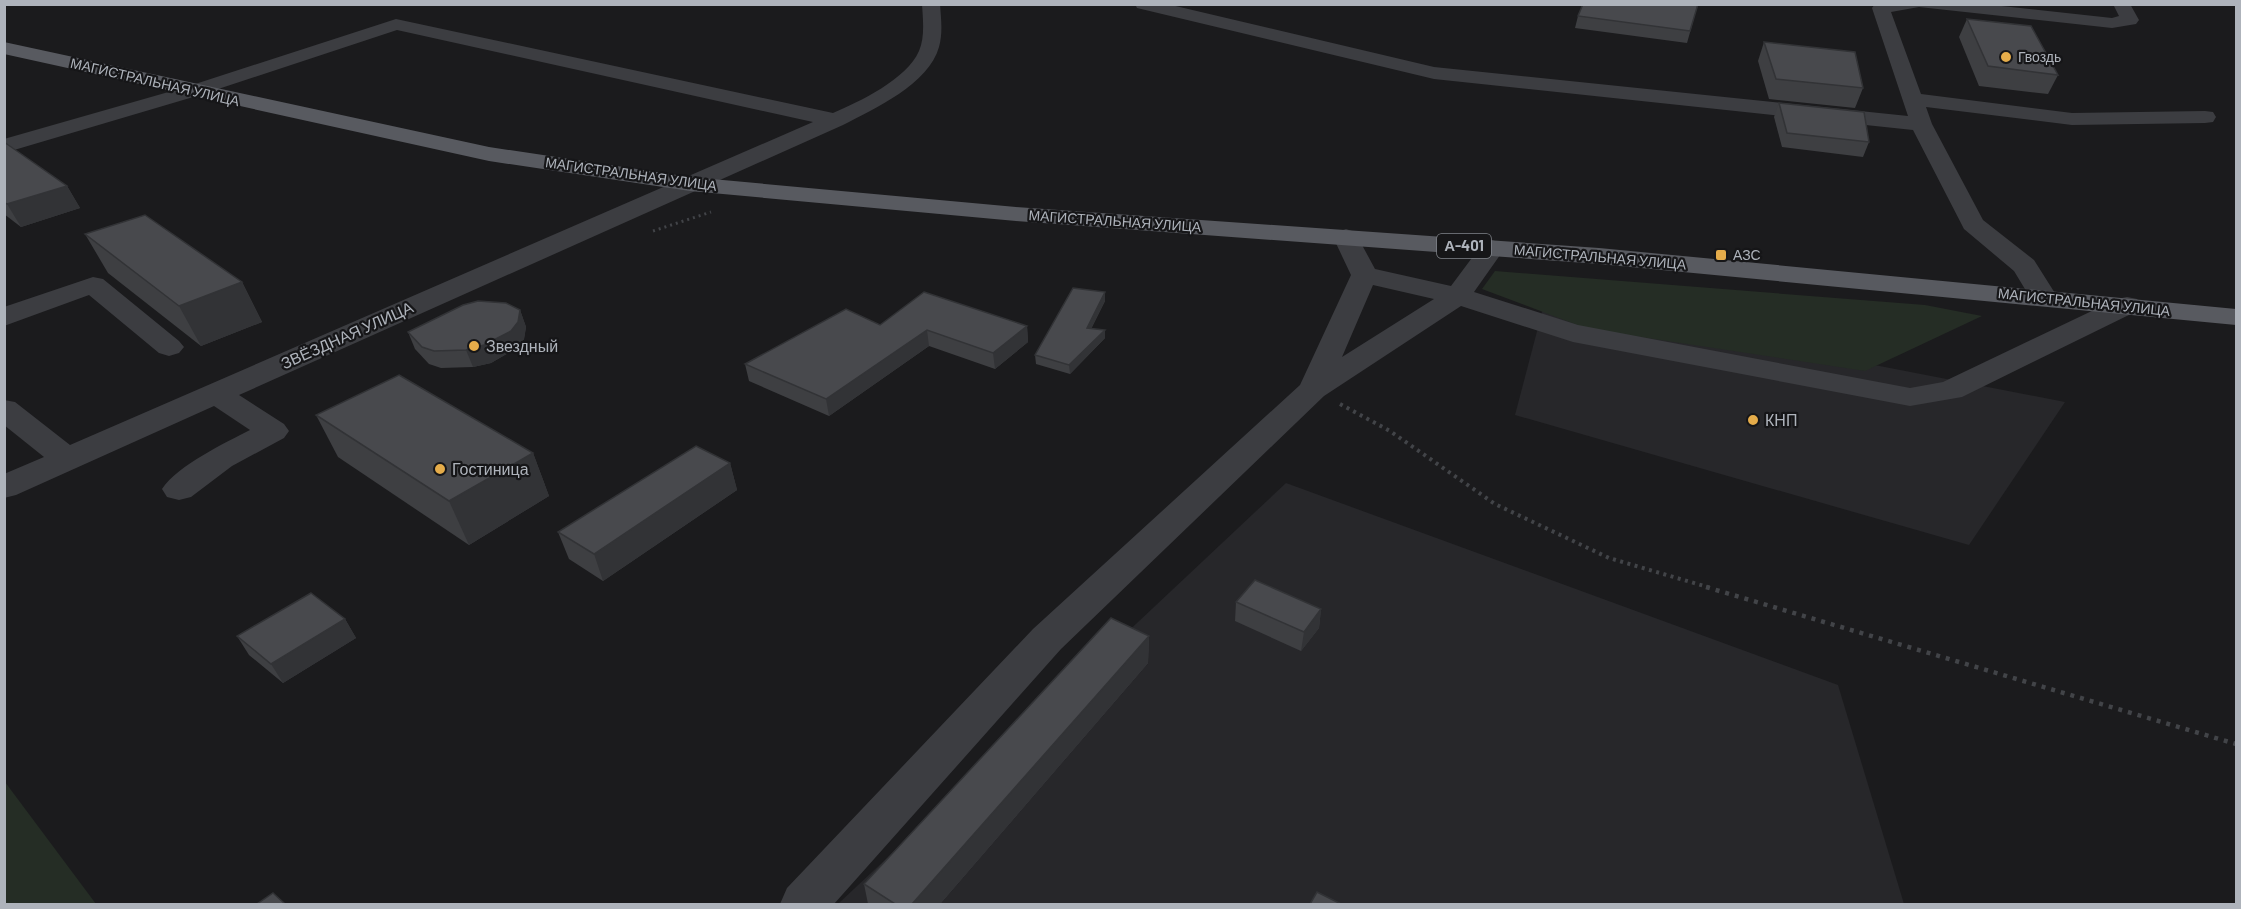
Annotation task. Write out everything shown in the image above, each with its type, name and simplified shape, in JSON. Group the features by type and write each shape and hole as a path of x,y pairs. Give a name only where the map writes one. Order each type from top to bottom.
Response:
{"main road":[{"name":"МАГИСТРАЛЬНАЯ УЛИЦА","path":"4,48 489,154 690,184 1017,214 1623,258 2236,317"}],"street":[{"name":"ЗВЁЗДНАЯ УЛИЦА","path":"4,487 864,107 903,81 927,55 933,30 931,4"},
{"path":"1143,4 1197,10 1434,73 1921,124"},
{"path":"1913,4 1880,6 1920,100 1921,124 1973,224 2025,266 2044,298"},
{"path":"1926,4 2112,23 2130,20 2121,4"},
{"path":"4,146 193,91 396,24 835,120"},
{"path":"1920,100 2072,119 2205,117"},
{"path":"1313,389 1364,275 1346,237"},
{"path":"804,904 1047,639 1313,389 1458,296 1492,248"},
{"path":"1364,275 1458,296 1573,333 1910,397 1951,390 2127,305"},
{"path":"4,318 24,308 93,285 169,347"},
{"path":"180,489 220,459 273,431 216,393"},
{"path":"4,409 67,459"}],"path":[{"path":"1313,389 1390,431 1495,504 1609,558 2236,744"}],"shaded area":[{"path":"1495,271 1925,305 1982,316 1865,371 1588,329 1482,289"},
{"path":"1545,301 2065,402 1969,545 1515,415"},
{"path":"1286,483 1838,685 1904,904 838,904"},
{"path":"5,782 96,904 5,904"}],"building":[{"path":"1583,4 1698,4 1690,31 1578,16"},
{"path":"1967,19 2031,26 2058,75 1988,66"},
{"path":"1764,42 1855,52 1863,88 1776,79"},
{"path":"1779,103 1864,112 1869,142 1787,133"},
{"path":"4,142 67,186 7,204 4,202"},
{"path":"145,215 242,282 179,306 85,234"},
{"path":"1073,288 1105,292 1087,328 1105,330 1069,365 1035,355"},
{"path":"924,292 1027,326 993,353 927,330 826,399 745,364 846,309 880,325"},
{"path":"478,301 506,303 520,310 518,322 511,331 484,345 466,350 434,351 422,347 408,332 463,305"},
{"path":"399,375 533,453 449,501 316,415"},
{"path":"696,446 730,463 594,554 558,532"},
{"path":"1255,580 1321,609 1304,632 1236,602"},
{"path":"311,593 345,619 271,664 237,636"},
{"path":"1111,618 1149,636 912,904 895,904 864,884"},
{"path":"1317,892 1341,904 1310,904"},
{"path":"273,893 285,904 257,904"}],"place":[{"name":"Гвоздь","path":"2006,57"},
{"name":"АЗС","path":"1721,255"},
{"name":"Звездный","path":"474,346"},
{"name":"КНП","path":"1753,420"},
{"name":"Гостиница","path":"440,469"}]}
